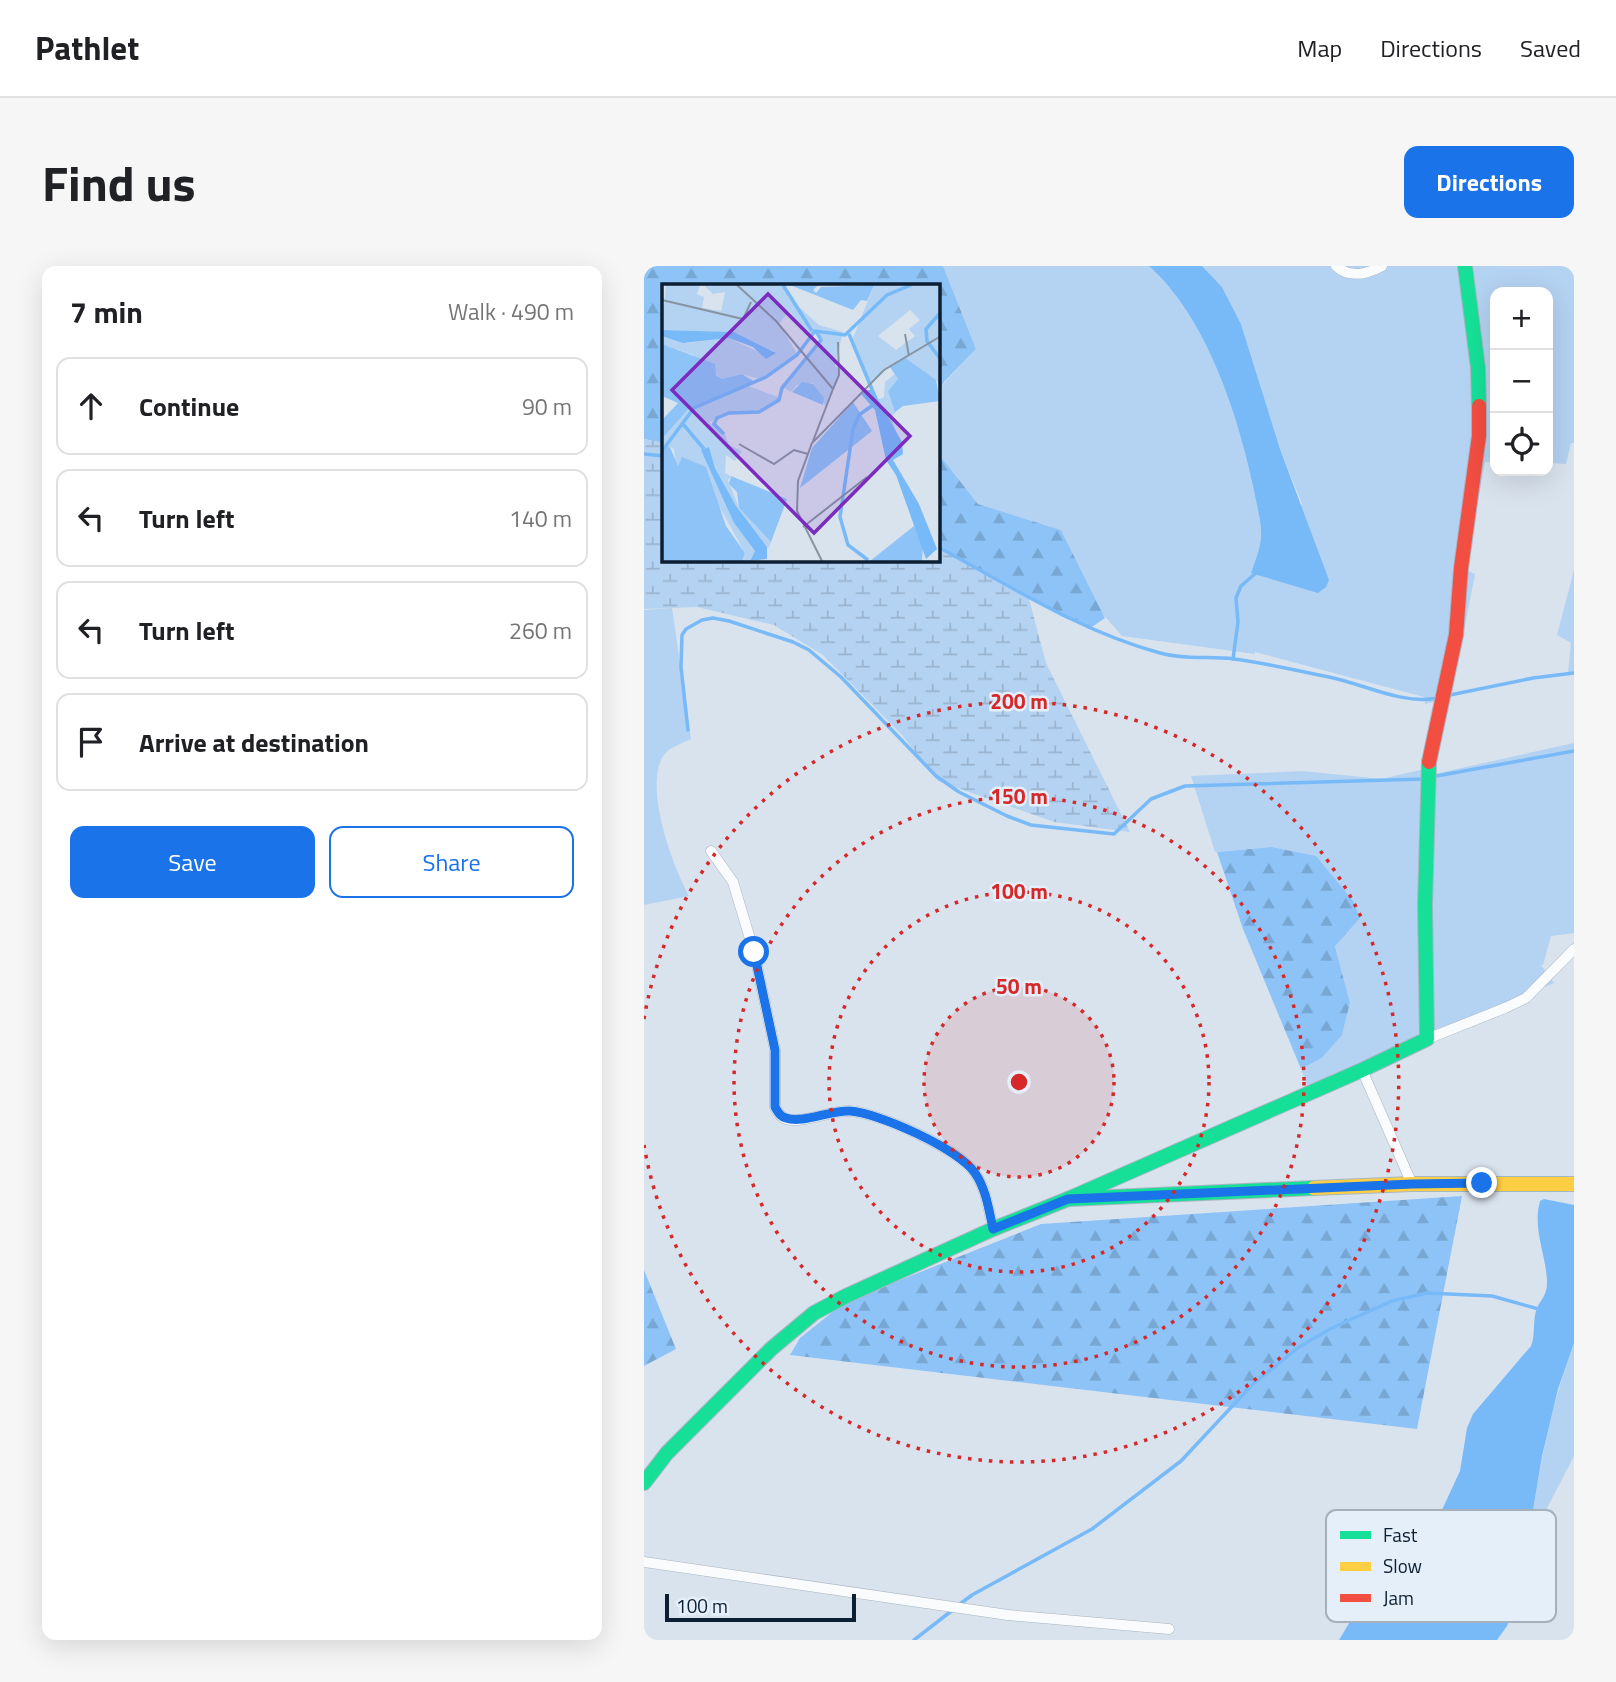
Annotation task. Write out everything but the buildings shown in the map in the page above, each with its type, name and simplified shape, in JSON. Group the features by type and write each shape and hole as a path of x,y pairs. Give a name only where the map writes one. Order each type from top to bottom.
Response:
{"street":[{"path":"1336,266 1341,271 1352,274 1367,273 1382,266"},
{"path":"1427,1039 1427,775 1432,738 1456,635 1461,568 1479,436 1478,368 1465,266"},
{"path":"711,851 736,890 754,952 775,1050 775,1107 779,1114 787,1119 798,1119 835,1111 853,1111 898,1125 946,1149 962,1158 980,1181 993,1229"},
{"path":"644,1483 667,1453 771,1349 814,1313 993,1229 1068,1199 1427,1039 1505,1009 1526,998 1574,949"},
{"path":"1362,1070 1412,1184"},
{"path":"1068,1199 1412,1184 1574,1184"},
{"path":"644,1562 1008,1615 1169,1629"}],"green space":[{"path":"644,266 943,266 976,349 940,389 940,284 662,284 662,443 644,439"},
{"path":"943,266 1149,266 1170,287 1188,312 1217,369 1229,400 1247,461 1260,521 1260,542 1251,573 1302,504 1280,449 1241,324 1222,287 1202,266 1574,266 1574,443 1571,443 1566,464 1553,463 1553,287 1490,287 1490,462 1485,462 1466,570 1475,574 1451,698 1425,704 1424,697 1255,652 1122,636 1103,614 1061,530 978,504 941,457 940,390 976,349"},
{"path":"644,439 662,443 662,562 940,562 940,547 1028,595 1046,663 1130,832 1054,822 938,781 902,735 823,655 774,625 697,607 644,609"},
{"path":"940,453 978,504 1061,530 1105,618 1089,629 940,547"},
{"path":"1574,570 1574,673 1568,673 1571,643 1557,635"},
{"path":"672,608 691,739 672,748 663,756 658,770 658,806 668,847 689,896 644,905 644,610"},
{"path":"1574,743 1574,933 1551,936 1541,965 1554,983 1308,1088 1301,1069 1322,1058 1342,1035 1350,1003 1335,945 1360,918 1352,901 1271,847 1215,852 1191,776 1303,771 1381,779 1429,768 1430,775"},
{"path":"1271,847 1316,856 1353,901 1360,918 1335,946 1350,1003 1342,1035 1322,1058 1301,1069 1243,929 1217,852"},
{"path":"1462,1196 1417,1429 790,1355 800,1338 845,1302 1041,1224"},
{"path":"644,1270 676,1349 644,1366"},
{"path":"1574,1343 1574,1456 1546,1510 1533,1510 1540,1468 1562,1378"}],"shaded area":[{"path":"1149,266 1202,266 1222,287 1241,324 1280,449 1329,580 1326,587 1318,593 1251,573 1260,542 1260,522 1247,461 1229,400 1217,369 1188,312 1170,287"},
{"path":"1544,1199 1574,1205 1574,1343 1558,1389 1542,1456 1533,1510 1442,1510 1460,1471 1467,1428 1473,1414 1531,1346 1536,1313 1547,1287 1538,1222 1540,1201"},
{"path":"1350,1622 1509,1622 1497,1640 1339,1640"}],"waterway":[{"path":"644,454 662,456"},
{"path":"940,548 1073,620 1130,644 1178,656 1225,658 1329,677 1411,699 1438,698"},
{"path":"1233,659 1238,622 1236,598 1241,586 1257,572"},
{"path":"688,730 681,667 682,635 686,629 702,620 713,618 793,642 809,650 841,677 936,776 959,792 1031,825 1114,834 1151,799 1185,786 1423,779"},
{"path":"1445,696 1533,678 1574,673"},
{"path":"1431,777 1574,751"},
{"path":"960,1604 1092,1529 1181,1461 1252,1385 1299,1347 1330,1329 1392,1301 1427,1293 1492,1296 1542,1310"},
{"path":"914,1640 954,1609"}],"traffic: fast":[{"path":"1465,266 1478,368 1479,406"},
{"path":"1068,1199 1427,1039 1425,905 1429,762"},
{"path":"644,1483 667,1453 771,1349 814,1313 993,1229 1068,1199 1314,1188"}],"traffic: slow":[{"path":"1314,1188 1412,1184 1574,1184"}],"traffic: jam":[{"path":"1429,762 1456,635 1461,568 1479,436 1479,406"}],"route":[{"path":"754,952 775,1050 775,1107 779,1114 787,1119 798,1119 835,1111 853,1111 898,1125 946,1149 962,1158 973,1169 986,1198 993,1229 1068,1199 1482,1183"}]}
